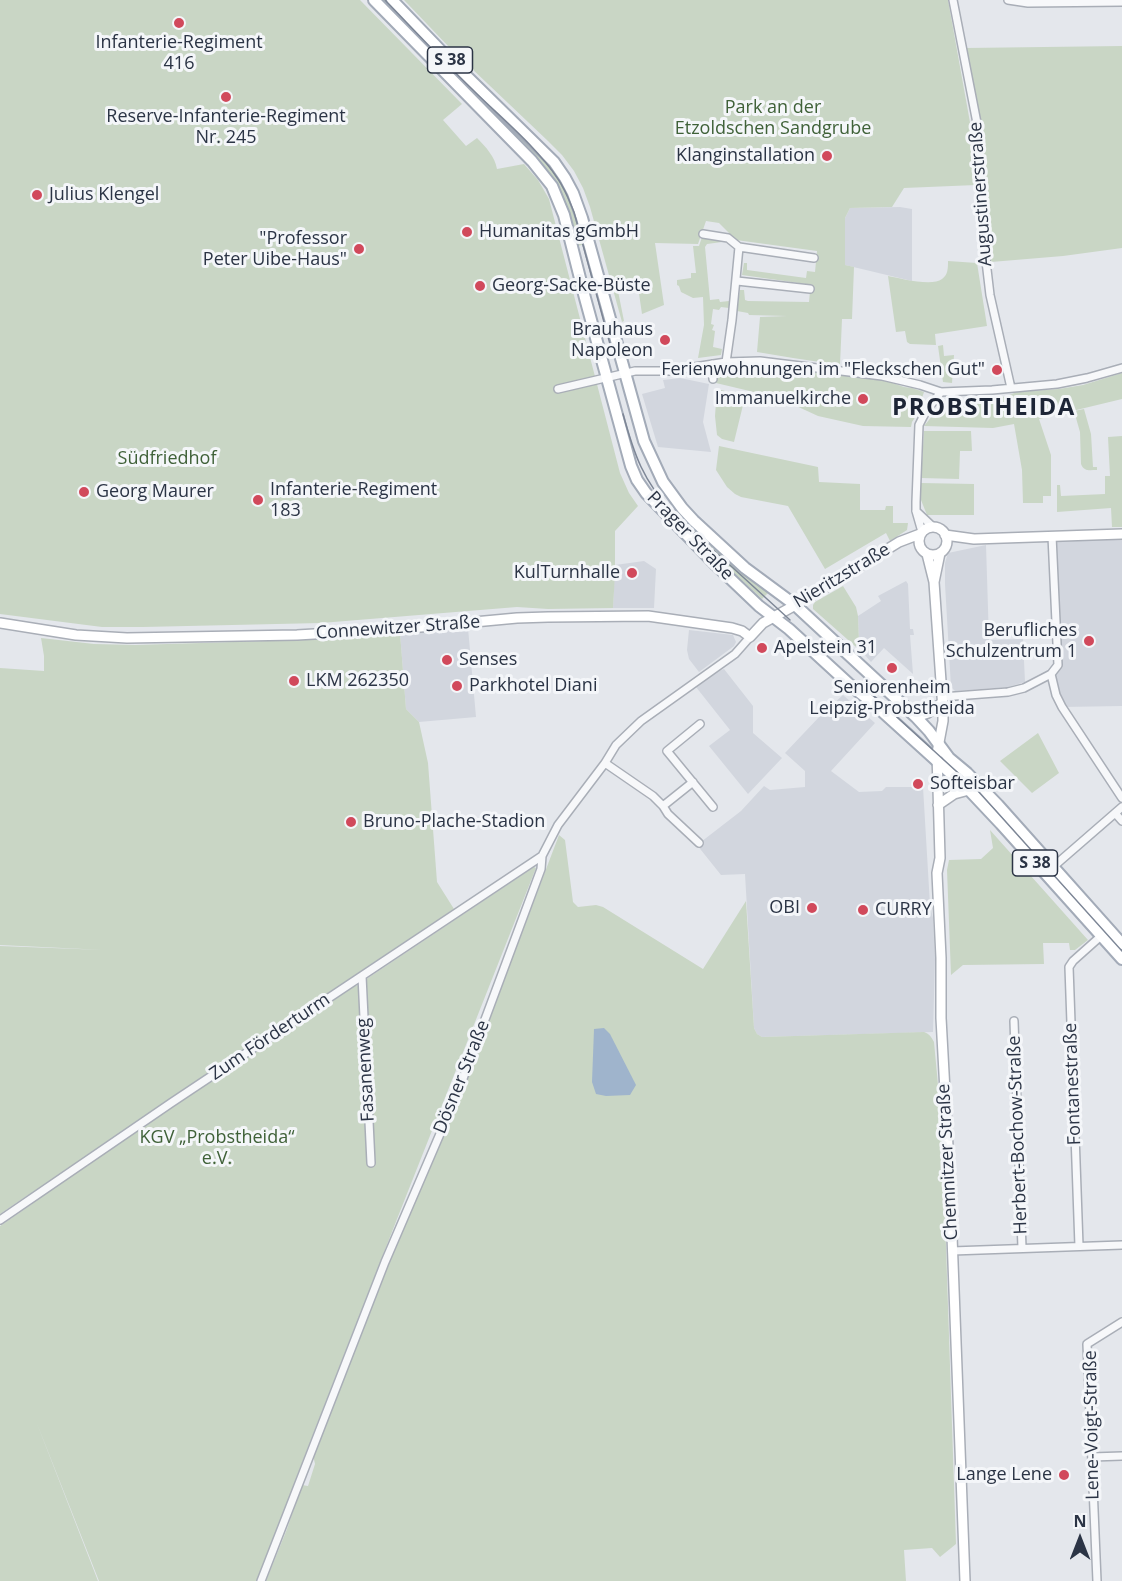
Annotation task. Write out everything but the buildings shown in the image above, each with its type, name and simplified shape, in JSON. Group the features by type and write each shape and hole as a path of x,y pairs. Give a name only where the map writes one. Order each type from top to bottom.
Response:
{"main road":[{"name":"Prager Straße","path":"374,0 532,161 552,186 564,215 631,466 637,480 657,506 759,606 874,704 969,790 1122,959"},
{"name":"Prager Straße","path":"392,0 547,156 565,178 582,218 646,448 671,494 694,521 745,568 916,717 949,758 998,805 1122,944"}],"street":[{"name":"Augustinerstraße","path":"953,0 977,123 990,295 1011,388"},
{"path":"1008,0 1122,2"},
{"path":"703,234 728,238 740,247 814,258"},
{"path":"726,362 740,247"},
{"path":"736,281 810,289"},
{"path":"558,388 625,373 726,362 760,361 882,376 920,384 941,392 1057,384 1122,368"},
{"path":"712,364 713,379"},
{"path":"921,533 916,511 919,425 926,411 941,392"},
{"path":"916,511 933,527 940,529 947,538 934,582"},
{"path":"933,527 925,529 918,542 927,554 934,582"},
{"name":"Nieritzstraße","path":"790,608 899,542 921,533"},
{"path":"945,535 974,539 1122,534"},
{"path":"916,717 928,713 943,699 1008,692 1024,688 1051,674 1058,665 1052,536"},
{"path":"927,554 936,555 943,550 974,539"},
{"name":"Nieritzstraße","path":"899,542 920,546"},
{"name":"Chemnitzer Straße","path":"934,582 943,699 943,721 937,761 941,1011 965,1581"},
{"path":"750,637 763,623 790,608"},
{"name":"Connewitzer Straße","path":"0,623 76,635 127,638 297,635 517,618 648,616 732,628 750,637"},
{"name":"Dösner Straße","path":"261,1581 385,1262 458,1092 542,869 542,856 558,825 616,745 641,721 735,654 750,637"},
{"path":"1051,674 1056,695 1062,707 1122,798"},
{"path":"700,724 667,751 713,807"},
{"path":"605,763 653,796 668,814 699,843"},
{"path":"663,806 693,783"},
{"path":"938,805 954,794 969,790"},
{"path":"1053,867 1122,807"},
{"path":"1115,813 1122,821"},
{"name":"Zum Förderturm","path":"0,1220 542,856"},
{"name":"Fontanestraße","path":"1079,1246 1069,967 1101,936"},
{"name":"Fasanenweg","path":"362,976 371,1163"},
{"name":"Herbert-Bochow-Straße","path":"1014,1021 1022,1248"},
{"path":"952,1251 1122,1245"},
{"name":"Lene-Voigt-Straße","path":"1097,1581 1087,1344 1122,1322"},
{"path":"1092,1457 1122,1456"}],"shaded area":[{"path":"900,207 912,209 912,281 845,265 845,218 850,208"},
{"path":"680,378 709,384 703,422 711,452 658,447 642,394 665,388 663,380"},
{"name":"Berufliches Schulzentrum 1","path":"1122,534 1122,706 1062,707 1051,674 1056,669 1052,536"},
{"path":"986,545 989,640 1023,639 1025,682 1008,687 955,691 951,687 945,563 948,553"},
{"path":"644,561 656,569 654,608 613,608 615,565"},
{"path":"906,581 910,629 913,629 914,635 910,635 913,674 884,648 871,662 864,654 868,649 859,641 858,616 881,601 878,596"},
{"path":"468,628 476,717 419,722 406,709 400,633"},
{"path":"689,630 733,635 736,642 734,646 699,672 689,659 687,650"},
{"path":"724,669 753,706 753,733 782,758 748,794 709,746 730,730 696,687"},
{"path":"843,695 875,723 831,771 859,792 882,791 886,787 923,787 935,959 933,1032 762,1037 754,1028 745,874 721,875 697,845 741,811 764,786 770,790 805,787 805,771 785,753"}],"green space":[{"name":"Südfriedhof","path":"0,0 360,0 462,104 443,120 466,146 477,138 492,156 497,169 524,164 538,180 549,199 620,473 638,506 615,531 613,608 517,607 321,623 143,627 102,627 0,614"},
{"path":"378,0 388,0 551,165 570,194 585,244 575,247 562,198"},
{"name":"Park an der Etzoldschen Sandgrube","path":"404,0 948,0 971,128 976,185 904,188 892,207 850,208 845,218 845,265 854,267 852,319 842,319 840,365 757,352 760,317 787,316 749,315 737,311 740,290 744,290 745,300 748,301 809,302 813,285 742,275 744,263 747,263 747,270 806,278 807,271 815,272 817,251 736,240 719,223 706,221 698,244 655,243 664,305 642,314 638,287 618,291 624,321 622,322 590,207 574,171 562,155 449,47"},
{"path":"1122,46 1122,248 991,262 981,122 966,48"},
{"path":"702,237 723,240 707,244 705,247 710,300 729,301 729,308 713,309 711,324 714,325 712,330 715,331 713,347 722,349 721,355 698,358 704,325 703,297 693,298 681,292 677,280 691,278 691,273 696,273 693,246 699,246"},
{"path":"948,261 977,263 987,326 935,334 936,345 910,344 907,342 905,331 896,332 888,276 915,281 937,281 945,275"},
{"path":"943,345 944,356 954,355 952,383 943,382 938,346"},
{"path":"760,366 878,378 924,392 911,427 863,426 818,416 779,398 716,383 720,368"},
{"path":"1122,373 1122,399 1039,419 1051,455 1051,496 1043,496 1043,503 1023,503 1022,470 1014,424 993,428 924,426 939,409 953,402 999,398 1016,392 1083,385"},
{"path":"717,389 750,397 749,401 744,401 734,442 717,435 715,416"},
{"path":"1084,409 1091,434 1093,467 1097,467 1097,470 1086,469 1081,464 1080,432 1074,411"},
{"path":"924,431 971,431 972,451 960,451 959,479 921,478"},
{"path":"1122,436 1122,527 1112,527 1111,508 1057,512 1057,485 1060,485 1061,496 1105,494 1105,476 1110,476 1108,437"},
{"path":"719,446 818,467 819,482 860,484 860,510 885,510 886,506 893,506 893,523 908,523 907,530 890,541 886,533 825,569 788,506 741,497 727,487 716,470"},
{"path":"921,483 974,484 974,515 927,515 921,500"},
{"path":"679,510 770,591 762,599 673,516"},
{"path":"843,586 856,607 859,641 869,649 864,654 813,609 815,602"},
{"name":"KGV „Probstheida“ e.V.","path":"400,633 406,709 419,722 428,763 437,882 454,909 352,979 356,986 534,867 536,868 300,1468 268,1557 257,1581 99,1581 36,1421 98,1581 0,1581 0,1226 32,1204 28,1195 0,1214 0,946 104,950 0,945 0,668 44,671 41,638 94,644 135,645 299,640"},
{"path":"1038,733 1059,773 1032,793 1000,761"},
{"path":"990,830 1088,940 1075,950 1070,950 1069,943 1043,943 1044,964 963,965 951,975 947,870 949,860 981,859 993,848"},
{"path":"559,835 565,840 573,902 578,907 596,905 603,907 703,969 746,901 754,1028 762,1037 924,1032 934,1042 942,1128 956,1544 940,1557 932,1548 904,1550 906,1581 266,1581 302,1485 308,1486 315,1464 313,1455 381,1281 457,1104"}],"water":[{"path":"604,1028 610,1034 636,1085 630,1095 596,1094 592,1082 594,1029"}],"tram line":[{"path":"385,0 529,143 560,183 574,212 610,344"},
{"path":"623,414 631,442 654,490 673,513 790,620"},
{"path":"864,687 979,792 1122,951"}],"place":[{"name":"Infanterie-Regiment 416","path":"179,23"},
{"name":"Reserve-Infanterie-Regiment Nr. 245","path":"226,97"},
{"name":"Klanginstallation","path":"827,156"},
{"name":"Julius Klengel","path":"37,195"},
{"name":"Humanitas gGmbH","path":"467,232"},
{"name":"\"Professor Peter Uibe-Haus\"","path":"359,249"},
{"name":"Georg-Sacke-Büste","path":"480,286"},
{"name":"Brauhaus Napoleon","path":"665,340"},
{"name":"Ferienwohnungen im \"Fleckschen Gut\"","path":"997,370"},
{"name":"Immanuelkirche","path":"863,399"},
{"name":"Georg Maurer","path":"84,492"},
{"name":"Infanterie-Regiment 183","path":"258,500"},
{"name":"KulTurnhalle","path":"632,573"},
{"name":"Berufliches Schulzentrum 1","path":"1089,641"},
{"name":"Apelstein 31","path":"762,648"},
{"name":"Senses","path":"447,660"},
{"name":"Seniorenheim Leipzig-Probstheida","path":"892,668"},
{"name":"LKM 262350","path":"294,681"},
{"name":"Parkhotel Diani","path":"457,686"},
{"name":"Softeisbar","path":"918,784"},
{"name":"Bruno-Plache-Stadion","path":"351,822"},
{"name":"OBI","path":"812,908"},
{"name":"CURRY","path":"863,910"},
{"name":"Lange Lene","path":"1064,1475"}],"district":[{"name":"PROBSTHEIDA","path":"984,408"}]}
